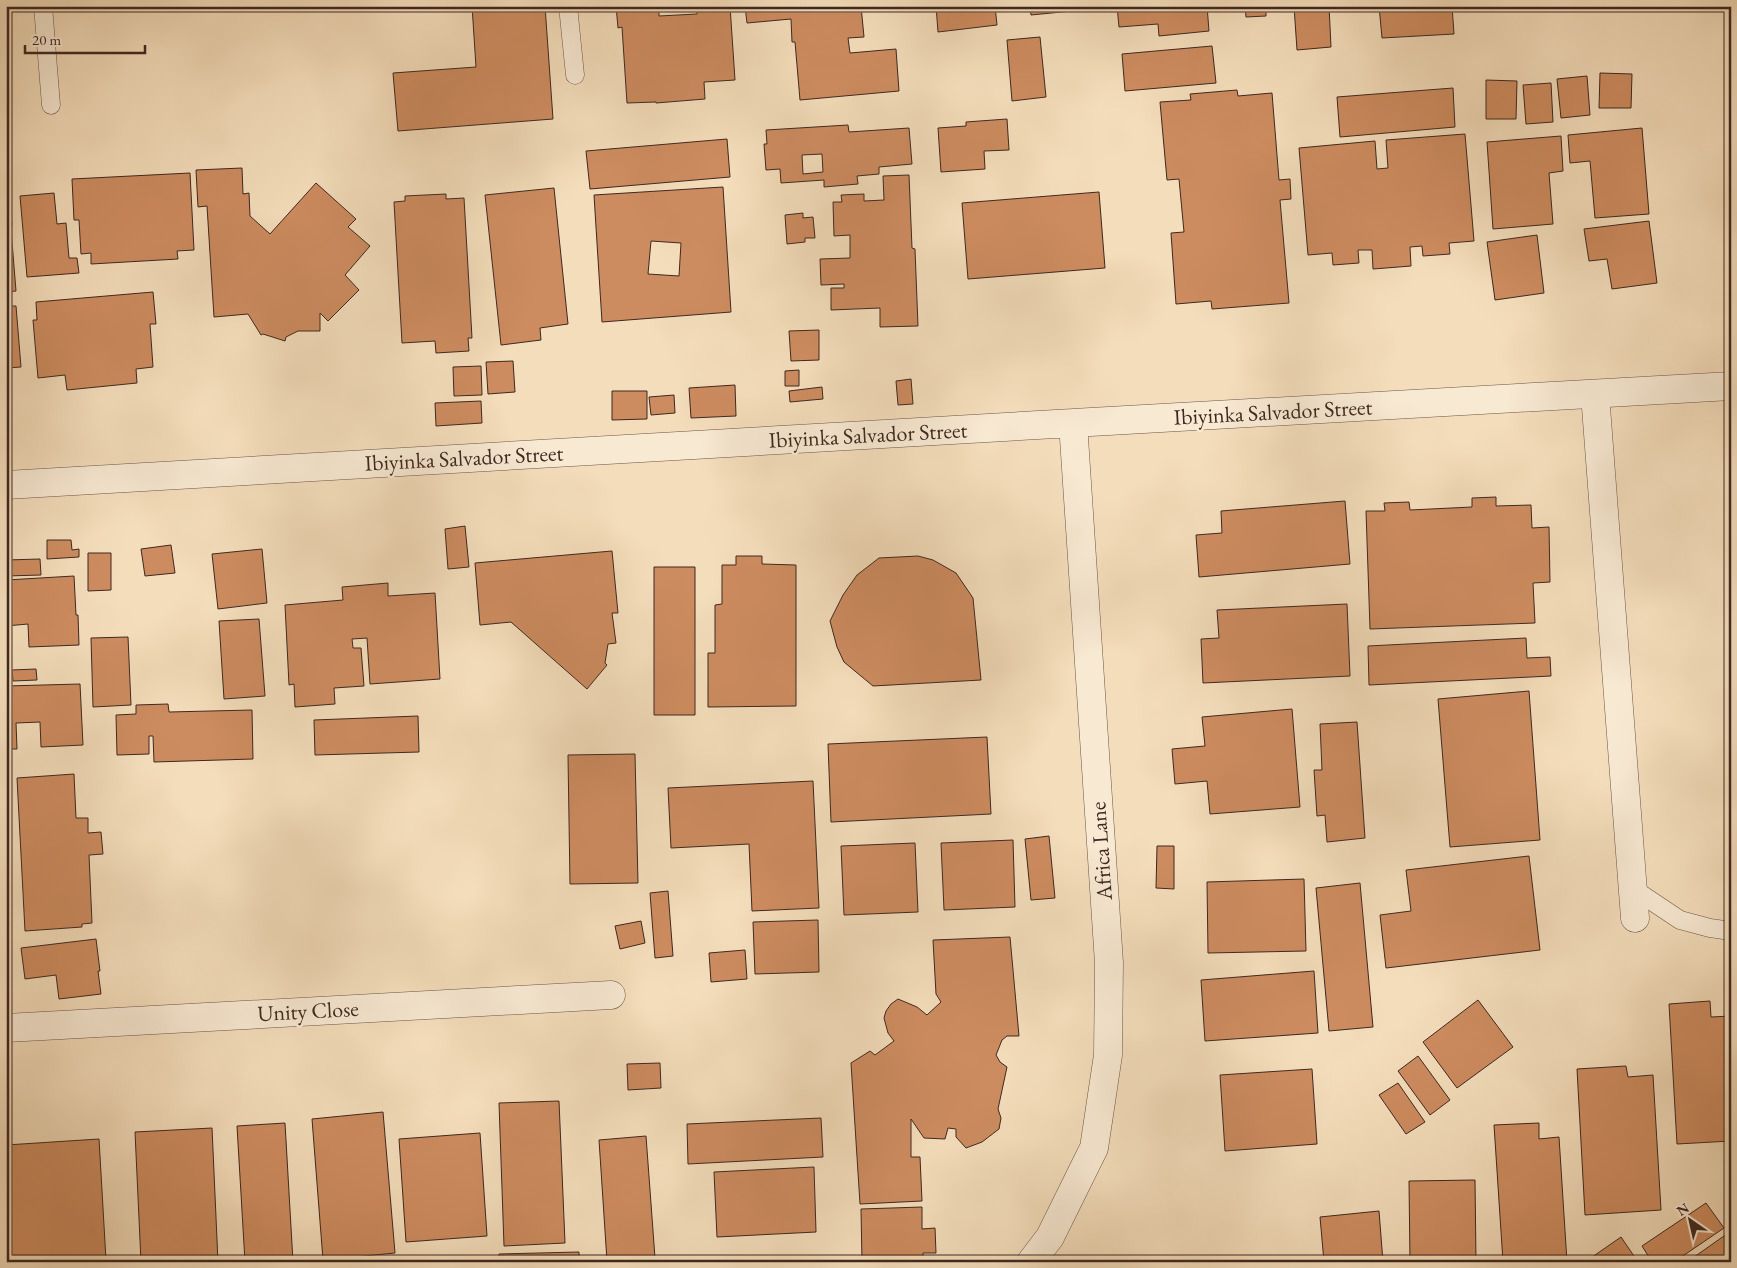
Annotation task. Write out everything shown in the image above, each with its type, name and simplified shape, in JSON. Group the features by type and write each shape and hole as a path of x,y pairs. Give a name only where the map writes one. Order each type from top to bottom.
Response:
{"street":[{"name":"Ibiyinka Salvador Street","path":"6,485 1731,386"},
{"path":"1595,394 1635,918"},
{"name":"Africa Lane","path":"1031,1262 1050,1237 1094,1148 1108,1055 1109,963 1073,423"},
{"name":"Unity Close","path":"6,1028 610,995"}],"lane":[{"path":"43,6 51,105"},
{"path":"568,6 575,75"},
{"path":"1632,888 1680,920 1731,931"}],"building":[{"path":"472,6 545,6 553,119 398,131 393,73 476,67"},
{"path":"616,6 659,6 659,16 697,14 697,6 730,6 735,80 704,82 705,99 627,103 622,27 618,28"},
{"path":"745,6 861,6 864,37 848,38 850,53 896,49 899,91 800,100 795,42 792,42 791,19 747,23"},
{"path":"936,6 995,6 997,25 938,32"},
{"path":"1030,6 1082,6 1082,10 1031,15"},
{"path":"1117,6 1207,6 1209,31 1159,36 1158,24 1119,27"},
{"path":"1245,6 1266,6 1266,16 1246,17"},
{"path":"1294,6 1329,6 1331,47 1297,50"},
{"path":"1379,6 1452,6 1454,34 1382,38"},
{"path":"1040,37 1046,97 1012,101 1007,40"},
{"path":"1212,46 1216,83 1125,91 1122,54"},
{"path":"1600,73 1632,74 1631,108 1599,108"},
{"path":"1587,76 1590,115 1561,118 1557,79"},
{"path":"1486,80 1517,81 1516,119 1486,119"},
{"path":"1551,83 1553,122 1526,124 1523,85"},
{"path":"1453,88 1455,127 1340,137 1337,97"},
{"path":"1237,90 1238,96 1272,93 1279,180 1290,179 1291,199 1280,200 1289,303 1212,309 1211,301 1176,304 1171,233 1184,232 1179,179 1167,180 1160,102 1191,100 1190,94"},
{"path":"1007,119 1009,150 984,151 985,169 941,172 938,128 966,126 966,122"},
{"path":"848,125 849,132 909,128 912,164 879,167 879,174 857,176 858,184 824,187 824,180 781,183 780,169 766,170 764,144 767,144 766,130","holes":["822,154 823,172 803,174 802,155"]},
{"path":"1642,128 1649,214 1595,218 1590,161 1570,163 1568,135"},
{"path":"1465,134 1474,241 1449,243 1450,254 1423,256 1422,246 1410,247 1411,266 1373,269 1372,250 1358,250 1359,263 1333,265 1332,253 1308,255 1299,148 1375,141 1377,169 1388,168 1386,140"},
{"path":"1561,136 1563,171 1549,173 1553,224 1493,229 1487,142"},
{"path":"727,139 730,177 590,189 586,151"},
{"path":"242,168 243,194 249,193 250,216 270,234 316,183 356,219 348,227 370,246 345,275 359,290 328,321 320,313 320,331 298,331 286,337 285,341 261,335 248,314 214,317 207,206 198,207 196,170"},
{"path":"190,173 194,250 177,251 178,259 91,264 91,253 81,254 79,220 74,220 72,179"},
{"path":"909,175 912,248 915,249 918,326 880,327 880,308 831,310 831,288 844,288 844,284 821,285 820,259 850,258 850,235 834,236 833,202 842,202 841,195 864,194 864,201 884,200 883,176"},
{"path":"723,187 731,312 602,322 594,195","holes":["651,241 681,243 679,276 648,274"]},
{"path":"554,188 568,324 540,328 541,340 501,345 485,195"},
{"path":"6,191 9,191 12,225 7,226 7,230 11,229 16,291 6,292"},
{"path":"1099,192 1105,268 968,279 962,203"},
{"path":"54,193 57,224 66,223 69,258 77,258 79,273 27,277 20,196"},
{"path":"446,194 446,199 464,198 472,338 468,338 469,351 436,353 435,341 402,343 394,202 405,201 405,196"},
{"path":"803,213 803,218 813,217 815,238 805,238 805,242 787,244 785,215"},
{"path":"1649,221 1657,283 1612,289 1607,259 1589,261 1584,229"},
{"path":"1537,235 1544,293 1495,300 1487,242"},
{"path":"153,292 156,324 150,324 153,367 136,369 137,383 67,390 65,375 38,378 33,320 37,320 36,302"},
{"path":"6,306 16,306 21,367 6,368"},
{"path":"819,330 819,360 791,361 789,331"},
{"path":"513,361 515,392 488,394 486,362"},
{"path":"481,366 482,395 454,396 453,367"},
{"path":"799,370 799,386 785,386 785,371"},
{"path":"911,379 913,404 898,405 896,381"},
{"path":"735,385 736,416 691,418 689,388"},
{"path":"822,387 823,399 790,402 789,391"},
{"path":"612,391 647,391 647,419 612,420"},
{"path":"674,395 675,413 651,415 649,397"},
{"path":"481,401 482,423 436,426 435,403"},
{"path":"1496,497 1496,506 1531,505 1532,528 1549,527 1550,582 1533,583 1535,623 1370,629 1366,511 1385,511 1384,503 1409,502 1410,510 1472,507 1472,498"},
{"path":"1345,501 1350,564 1199,577 1196,535 1222,533 1221,511"},
{"path":"465,526 469,567 448,569 445,529"},
{"path":"47,540 71,540 72,550 79,549 79,557 47,559"},
{"path":"171,545 175,573 145,576 141,549"},
{"path":"262,549 267,603 218,609 212,554"},
{"path":"612,551 618,613 612,613 616,643 608,644 605,663 607,665 587,689 511,622 480,625 475,563"},
{"path":"88,553 111,553 111,590 88,591"},
{"path":"736,556 762,556 762,564 796,565 796,706 708,707 708,653 715,653 715,605 722,604 722,565 736,565"},
{"path":"918,556 933,560 956,573 973,598 981,680 873,686 844,662 837,647 830,621 843,595 857,575 879,558"},
{"path":"40,559 41,575 6,576 6,560"},
{"path":"654,567 695,567 695,715 654,715"},
{"path":"74,576 79,645 29,647 28,624 6,626 6,580"},
{"path":"388,583 388,596 435,593 440,679 370,684 367,638 352,639 353,648 361,648 364,686 334,688 335,704 295,707 294,684 289,685 285,605 343,600 342,587"},
{"path":"1347,604 1350,676 1203,683 1201,639 1219,638 1217,610"},
{"path":"259,619 265,696 224,699 219,621"},
{"path":"128,637 131,705 93,707 91,638"},
{"path":"1526,638 1527,658 1550,657 1551,676 1369,685 1368,646"},
{"path":"36,669 37,680 13,681 12,670"},
{"path":"80,684 83,745 41,747 40,722 16,723 17,749 6,749 6,686"},
{"path":"1529,691 1540,840 1450,847 1438,699"},
{"path":"168,704 169,712 252,710 253,759 154,762 153,736 149,736 149,754 117,755 116,715 136,714 136,705"},
{"path":"1292,709 1300,807 1210,814 1207,781 1175,784 1172,749 1205,746 1202,717"},
{"path":"418,716 419,752 315,755 314,720"},
{"path":"1357,722 1365,838 1327,842 1325,815 1317,816 1314,770 1322,770 1320,724"},
{"path":"987,737 991,814 831,822 828,744"},
{"path":"635,754 638,883 570,884 568,755"},
{"path":"74,774 76,818 88,818 88,833 101,832 103,854 89,855 92,923 82,924 82,927 25,931 17,778"},
{"path":"813,781 819,908 752,911 749,844 671,848 668,788"},
{"path":"1049,836 1055,898 1031,900 1025,839"},
{"path":"1013,840 1015,907 944,910 941,843"},
{"path":"915,843 918,912 844,915 841,846"},
{"path":"1157,846 1174,846 1174,889 1156,888"},
{"path":"1529,856 1540,950 1386,968 1380,915 1411,911 1406,870"},
{"path":"1304,879 1306,951 1208,953 1207,882"},
{"path":"1360,883 1373,1027 1329,1031 1316,888"},
{"path":"668,891 673,956 655,958 650,893"},
{"path":"818,920 819,972 755,974 753,922"},
{"path":"641,921 645,943 620,949 615,926"},
{"path":"1010,937 1019,1036 1007,1036 1002,1040 996,1055 1000,1062 1007,1067 998,1109 1001,1118 999,1129 982,1142 966,1148 956,1137 956,1129 948,1128 945,1139 924,1138 911,1119 911,1157 920,1157 922,1201 860,1204 851,1063 870,1051 875,1055 894,1041 888,1033 884,1018 891,1004 898,999 917,1007 927,1015 941,1002 936,994 933,940"},
{"path":"96,939 101,994 59,999 56,975 25,979 21,948"},
{"path":"745,950 747,979 711,982 709,953"},
{"path":"1314,971 1318,1033 1205,1041 1201,980"},
{"path":"1478,1000 1513,1047 1457,1088 1423,1042"},
{"path":"1710,1001 1711,1017 1731,1016 1731,1141 1677,1144 1669,1004"},
{"path":"1418,1056 1450,1100 1430,1115 1398,1071"},
{"path":"660,1063 661,1088 628,1090 627,1064"},
{"path":"1626,1066 1628,1077 1653,1075 1661,1210 1585,1215 1577,1069"},
{"path":"1312,1069 1317,1144 1225,1151 1220,1075"},
{"path":"1398,1083 1425,1122 1406,1134 1379,1095"},
{"path":"559,1101 565,1243 504,1246 499,1103"},
{"path":"383,1112 395,1253 323,1260 312,1119"},
{"path":"821,1118 823,1157 688,1164 687,1124"},
{"path":"285,1123 293,1262 245,1262 237,1126"},
{"path":"1539,1123 1539,1139 1559,1137 1567,1262 1503,1262 1494,1125"},
{"path":"212,1128 218,1262 141,1262 135,1132"},
{"path":"480,1133 487,1236 406,1242 399,1139"},
{"path":"646,1136 655,1258 607,1261 599,1140"},
{"path":"99,1139 106,1260 6,1262 6,1145"},
{"path":"814,1167 816,1232 717,1237 714,1172"},
{"path":"1475,1180 1476,1262 1410,1262 1409,1181"},
{"path":"1706,1203 1724,1228 1674,1262 1652,1262 1642,1246"},
{"path":"922,1207 922,1229 935,1228 936,1253 923,1253 923,1262 862,1262 861,1209"},
{"path":"1379,1211 1383,1262 1324,1262 1320,1217"},
{"path":"1731,1231 1731,1262 1687,1262"},
{"path":"1621,1237 1638,1262 1585,1262"},
{"path":"579,1252 579,1262 499,1262 499,1254"}]}
